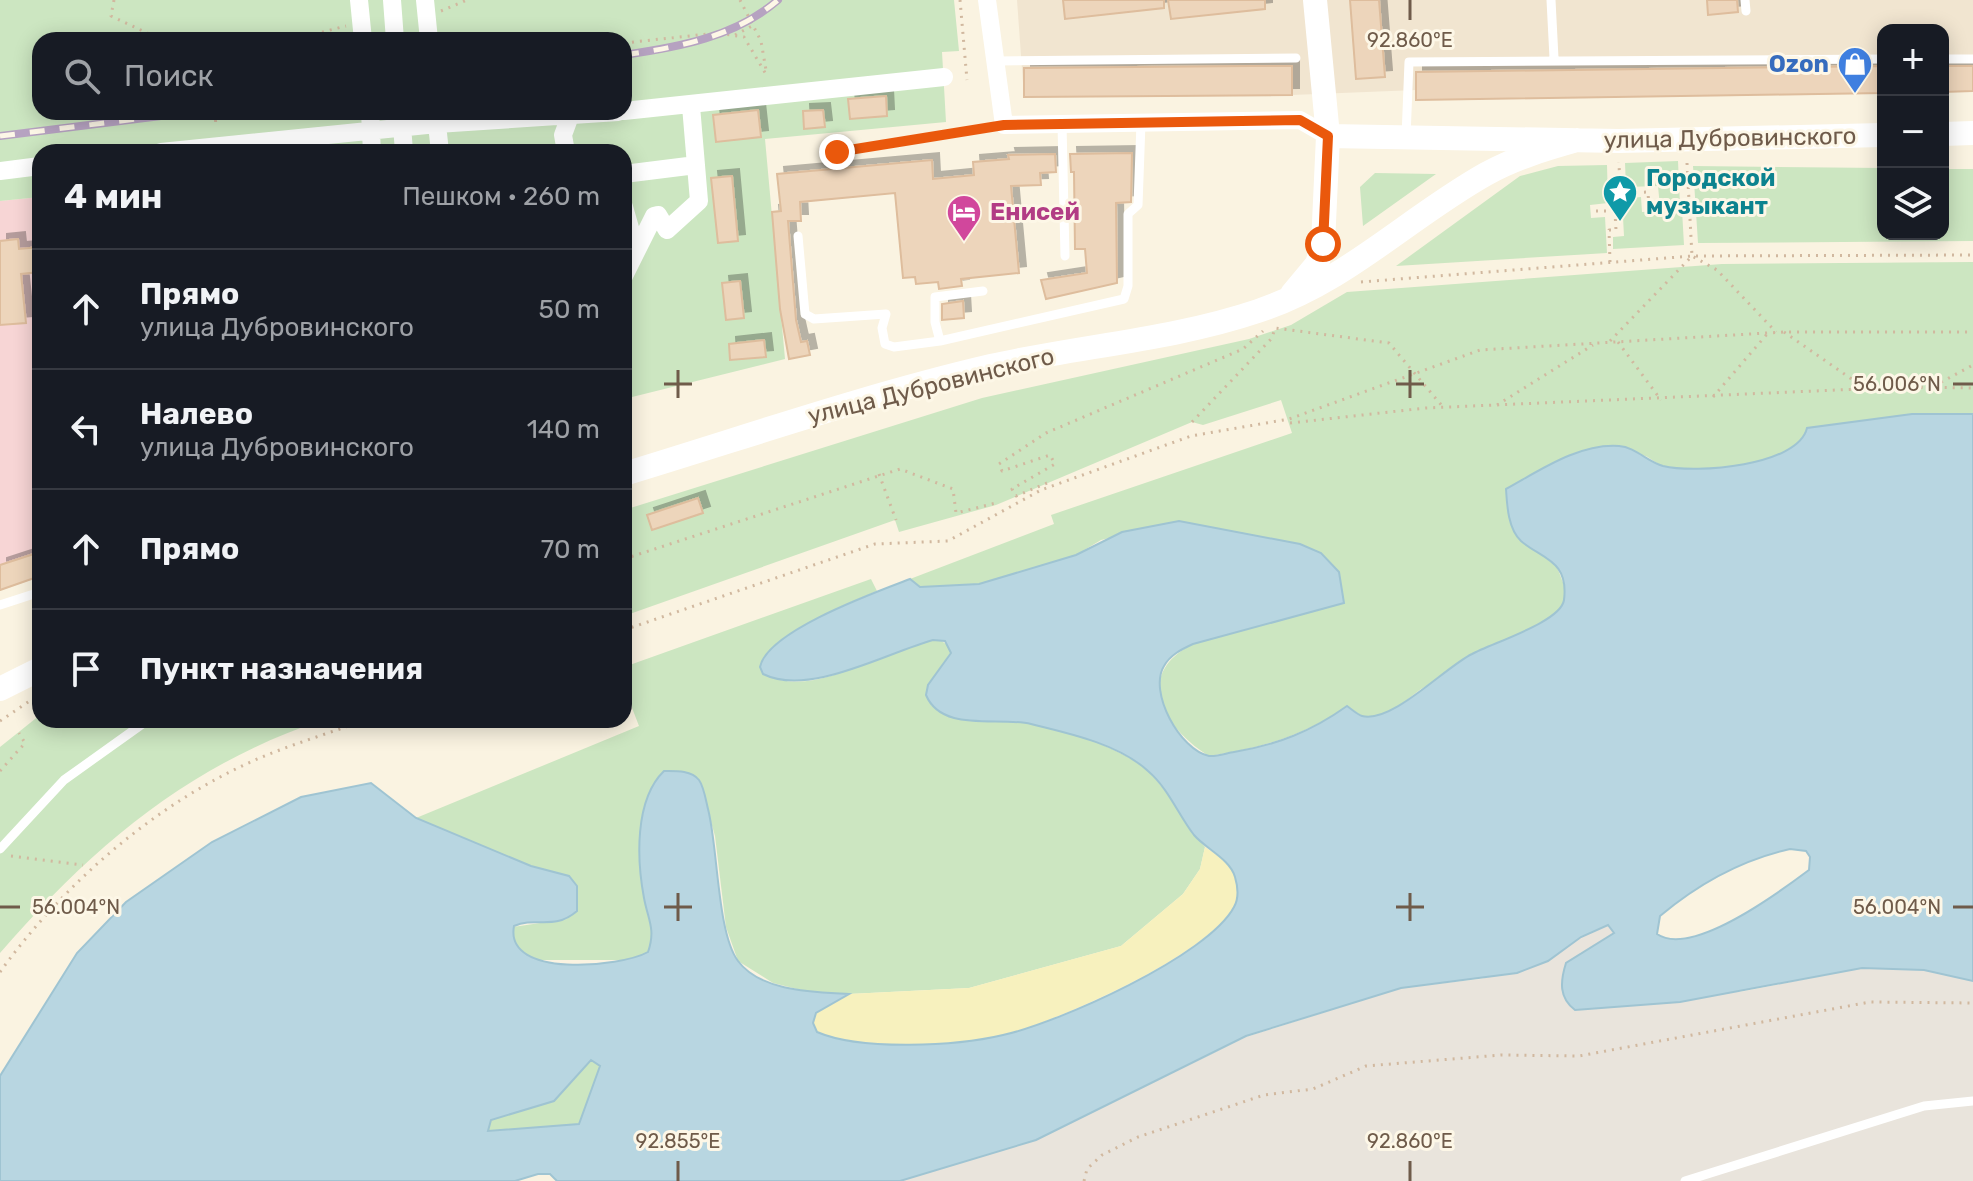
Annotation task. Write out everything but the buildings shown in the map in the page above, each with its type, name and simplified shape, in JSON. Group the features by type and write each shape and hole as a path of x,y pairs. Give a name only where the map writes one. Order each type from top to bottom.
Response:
{"main road":[{"path":"1288,298 1321,254 1328,136 1315,0"},
{"path":"1949,134 1973,133"},
{"name":"улица Дубровинского","path":"1328,136 1577,140 1877,135"},
{"name":"улица Дубровинского","path":"632,472 865,400 991,366 1215,323 1288,298 1334,279 1485,175 1527,155 1577,140"},
{"path":"0,689 32,673"}],"street":[{"path":"359,0 362,31"},
{"path":"392,0 394,32"},
{"path":"987,0 1004,125"},
{"path":"426,8 428,32"},
{"path":"632,110 944,77"},
{"path":"632,258 654,216 658,215 667,230 699,201 691,106"},
{"path":"217,144 402,120 404,144"},
{"path":"436,120 439,144"},
{"path":"565,144 563,135 569,120"},
{"name":"улица Дубровинского","path":"1004,125 1300,120 1328,136"},
{"path":"370,122 371,144"},
{"path":"632,173 696,165"},
{"path":"0,171 32,167"},
{"path":"632,235 636,249"}],"lane":[{"path":"1551,0 1554,58"},
{"path":"993,61 1296,58"},
{"path":"1406,137 1409,62 1554,58 1877,59"},
{"path":"1949,59 1973,59"},
{"path":"798,236 805,314 814,319 886,314 882,328 885,344 894,347 940,341 1124,299 1128,286 1128,214 1138,205 1141,123"},
{"path":"1062,124 1065,256"},
{"path":"837,152 1004,125"},
{"path":"940,341 935,322 935,297 983,291"},
{"path":"0,605 32,595"},
{"path":"0,852 64,780 137,728"},
{"path":"1685,1181 1924,1106 1973,1101"}],"path":[{"path":"114,0 111,16 145,32"},
{"path":"426,8 467,0"},
{"path":"740,0 761,41 769,96"},
{"path":"960,0 967,80"},
{"path":"735,35 752,26"},
{"path":"632,42 717,33 744,37 767,76"},
{"path":"1619,162 1620,193"},
{"path":"1608,343 1692,256 1687,163"},
{"path":"1610,262 1609,230 1616,230 1614,195 1648,192 1649,209 1689,208"},
{"path":"1596,211 1615,211"},
{"path":"1357,282 1692,256 1973,255"},
{"path":"1692,256 1717,270 1776,332"},
{"path":"1192,422 1272,338 1275,328 1389,343 1444,408"},
{"path":"1047,483 1016,496 1012,489 1055,464 1050,455 1002,471 999,464 1046,433 1243,349 1264,330"},
{"path":"632,627 875,544 948,541 1041,490 1191,436 1289,419 1480,350 1776,332 1973,332"},
{"path":"1784,332 1865,389"},
{"path":"1713,397 1768,333"},
{"path":"1618,342 1661,400"},
{"path":"1496,406 1596,343"},
{"path":"1933,387 1973,365"},
{"path":"1290,423 1444,408 1865,389 1973,388"},
{"path":"632,556 900,469 953,489 956,513 996,503"},
{"path":"879,474 896,520"},
{"path":"0,721 32,699"},
{"path":"0,972 40,920 100,860 190,795 261,758 344,728"},
{"path":"0,771 25,743 19,733"},
{"path":"0,852 83,865"},
{"path":"1084,1181 1087,1169 1102,1155 1138,1137 1264,1095 1313,1089 1366,1066 1501,1055 1579,1056 1870,1002 1973,1003"}],"shaded area":[{"path":"1017,0 1973,0 1973,91 1949,92 1949,24 1877,24 1877,93 1416,90 1292,95 1024,97"},
{"path":"32,198 32,580 0,590 0,201"},
{"path":"1608,925 1613,927 1614,933 1608,939 1580,953 1740,992 1862,968 1924,970 1973,981 1973,1181 900,1181 1036,1140 1246,1037 1401,988 1481,979 1548,961 1581,937"}],"green space":[{"path":"0,0 954,0 959,51 942,52 946,122 765,139 785,359 632,397 632,144 32,144 32,198 0,201"},
{"path":"1678,161 1680,206 1660,207 1658,186 1626,187 1625,163"},
{"path":"1607,165 1608,203 1590,205 1591,218 1605,217 1607,253 1396,266 1520,176 1558,166"},
{"path":"1693,166 1877,168 1877,240 1949,240 1949,169 1973,169 1973,241 1698,243"},
{"path":"1375,173 1436,174 1363,226 1360,187"},
{"path":"1641,197 1642,212 1682,210 1684,245 1613,249 1613,237 1624,236 1622,199"},
{"path":"1973,262 1973,414 1912,414 1807,428 1799,441 1785,451 1766,459 1721,468 1663,466 1645,456 1635,455 1573,459 1549,465 1535,475 1507,507 1520,540 1555,562 1564,585 1564,603 1553,616 1421,689 1396,708 1377,716 1362,716 1347,706 1298,733 1246,749 1209,756 1179,731 1161,701 1159,686 1163,671 1174,657 1193,644 1344,603 1300,544 1179,521 1101,540 1076,555 979,584 919,587 910,579 1054,524 1051,515 1292,433 1281,400 1203,425 1192,422 996,505 899,532 895,520 632,613 632,507 982,398 1249,339 1291,325 1347,292 1722,264"},
{"path":"871,579 877,591 810,622 777,644 760,667 763,674 784,681 829,677 897,651 940,640 949,646 951,652 928,685 931,705 941,712 964,719 1026,723 1056,729 1091,740 1139,764 1158,782 1205,847 1200,869 1183,894 1121,946 969,988 849,994 809,992 773,983 738,961 726,927 715,836 699,780 644,884 654,935 648,952 633,960 532,960 515,945 513,927 567,919 577,886 569,876 531,866 416,818 639,726 632,708 632,664"},
{"path":"32,721 32,728 302,728 229,760 145,814 70,878 0,953 0,747"},
{"path":"591,1060 600,1066 579,1124 488,1131 491,1120 554,1101"}],"sand":[{"path":"1205,847 1223,861 1236,878 1238,894 1228,915 1206,937 1174,959 1098,999 1028,1028 961,1042 883,1044 836,1038 817,1032 813,1023 816,1013 849,994 969,988 1121,946 1183,894 1200,869"}],"water":[{"path":"1912,414 1973,414 1973,981 1924,970 1862,968 1680,1002 1575,1010 1562,989 1566,963 1614,933 1608,925 1581,937 1548,961 1517,973 1401,988 1246,1036 1036,1140 900,1181 557,1181 550,1174 538,1174 515,1181 0,1181 0,1076 77,953 126,902 212,842 301,797 371,783 416,818 531,866 569,876 577,886 577,911 553,922 514,926 516,943 527,955 545,961 591,964 614,962 648,952 651,931 640,867 640,832 647,798 654,783 664,771 678,771 696,777 704,790 726,931 738,961 760,979 774,985 849,994 816,1013 813,1023 817,1032 858,1042 936,1044 1003,1035 1059,1017 1164,966 1219,926 1234,907 1237,896 1235,877 1228,865 1194,835 1155,778 1123,754 1045,727 1018,722 958,719 934,707 926,695 928,685 951,653 945,641 933,640 825,677 782,680 763,674 760,667 767,653 782,640 825,614 910,579 920,587 979,584 1076,555 1122,532 1179,521 1300,544 1321,553 1339,572 1344,603 1193,644 1170,659 1160,677 1164,704 1187,743 1209,756 1250,749 1307,730 1347,706 1362,716 1388,712 1461,661 1539,624 1560,608 1564,600 1562,576 1552,562 1521,541 1513,530 1506,489 1560,460 1604,446 1625,447 1657,464 1678,468 1721,468 1744,464 1785,451 1800,441 1807,428","holes":["1790,849 1806,851 1810,857 1809,870 1758,906 1713,930 1692,937 1672,939 1657,934 1660,916 1689,894 1737,867","591,1060 600,1066 579,1124 488,1131 491,1120 554,1101"]}],"railway":[{"path":"632,54 686,44 725,32 778,0"},
{"path":"0,136 129,120"}],"place":[{"name":"Ozon","path":"1855,95"},
{"name":"Городской музыкант","path":"1620,223"},
{"name":"Енисей","path":"964,243"}],"route":[{"path":"837,152 1004,125 1300,120 1328,136 1323,244"}]}
